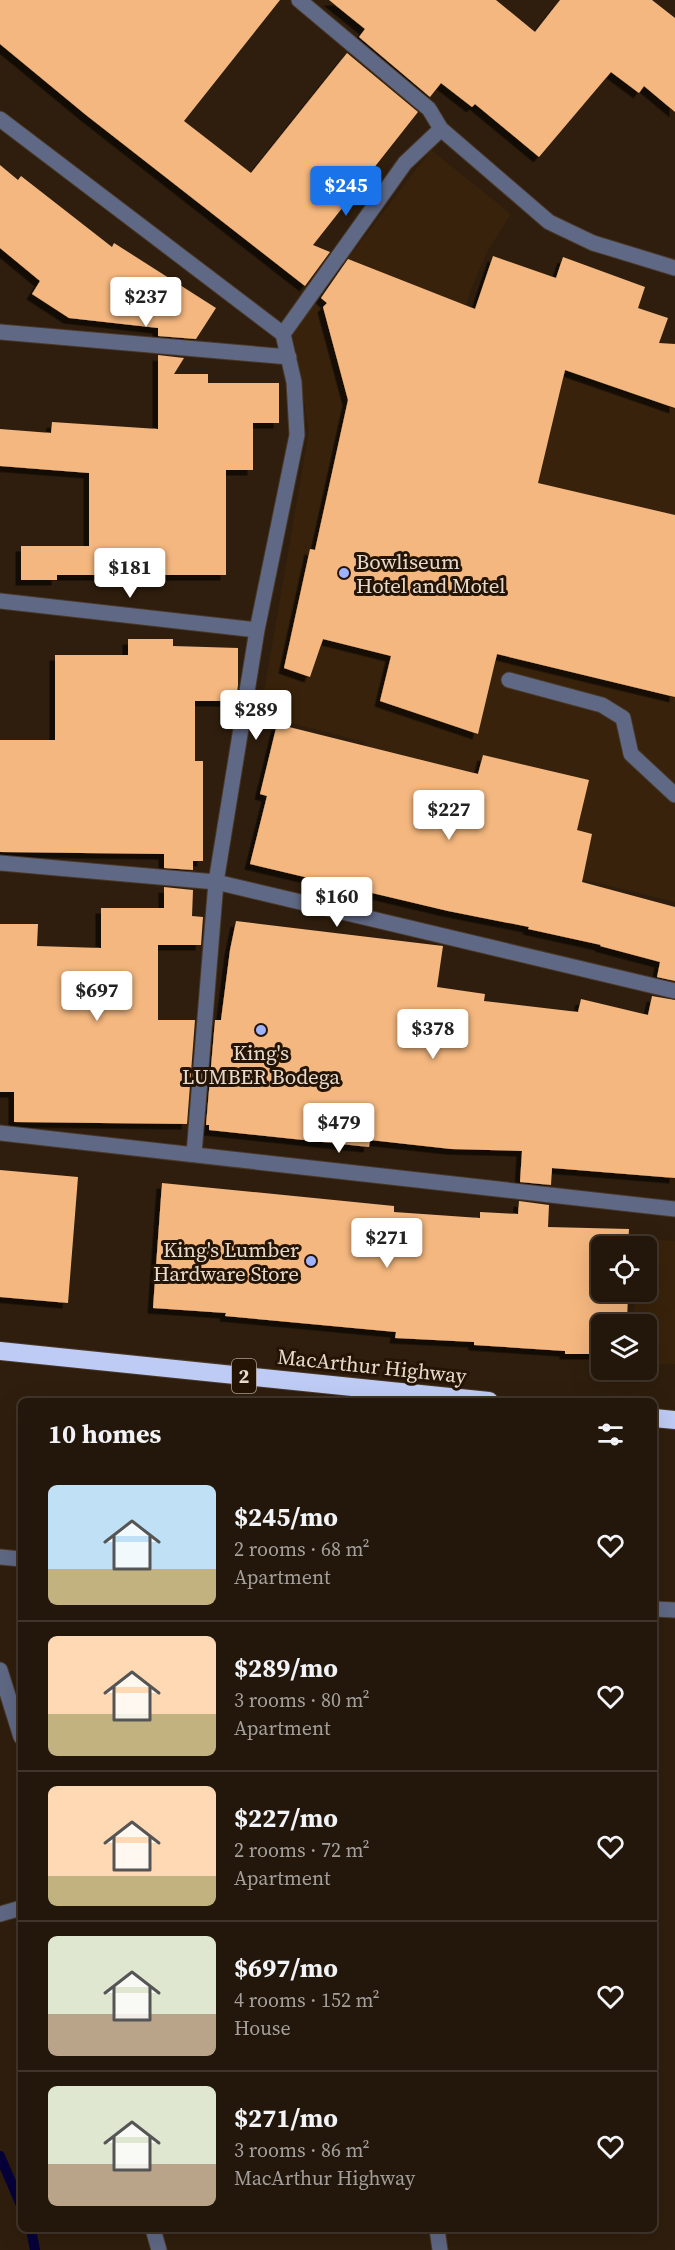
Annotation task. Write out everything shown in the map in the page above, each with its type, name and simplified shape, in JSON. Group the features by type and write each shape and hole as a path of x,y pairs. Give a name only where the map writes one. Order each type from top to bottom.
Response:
{"highway":[{"name":"MacArthur Highway","path":"0,1351 460,1398"},
{"path":"657,1418 675,1420"}],"street":[{"path":"299,0 429,109 441,129 549,222 593,243 675,268"},
{"path":"0,119 283,334 294,382 297,435 257,630 216,882 194,1154"},
{"path":"283,334 405,163 441,129"},
{"path":"0,332 289,357"},
{"path":"0,601 257,630"},
{"path":"509,680 603,705 623,718 631,754 675,795"},
{"path":"0,863 216,882 675,992"},
{"path":"0,1133 675,1209"},
{"path":"0,1557 18,1559"},
{"path":"657,1609 675,1610"},
{"path":"0,1670 18,1727"},
{"path":"0,1914 18,1909"},
{"path":"154,2232 159,2250"},
{"path":"437,2232 440,2250"}],"shaded area":[{"path":"431,150 511,214 487,252 470,292 456,342 675,409 675,902 351,823 365,742 260,715 309,431 292,331"},
{"path":"657,1240 675,1241 675,1364 657,1365 657,1314 634,1314 635,1302 657,1302"}],"building":[{"path":"0,0 280,0 184,121 251,173 347,53 418,112 313,245 330,252 305,286 86,115 0,44"},
{"path":"329,0 496,0 535,32 560,0 652,0 675,18 675,112 644,86 639,93 611,72 539,157 475,104 472,107 441,83 430,97 359,37 365,29"},
{"path":"0,165 18,180 21,176 112,247 114,243 216,308 196,339 158,336 158,328 69,318 32,294 40,281 0,248"},
{"path":"493,256 556,278 563,257 645,287 638,308 668,318 659,343 675,344 675,408 565,370 538,483 675,515 675,697 497,654 478,734 380,701 391,656 323,639 310,677 284,668 310,549 315,550 348,400 323,307 327,303 321,298 348,259 475,309"},
{"path":"158,355 184,358 174,374 208,374 208,383 279,383 279,423 253,423 253,470 226,470 226,575 57,575 57,580 21,580 21,546 89,546 89,473 0,466 0,429 51,433 52,422 158,429"},
{"path":"128,639 173,639 173,646 238,648 236,701 195,701 195,761 203,761 203,861 193,861 193,870 164,868 164,854 0,852 0,740 55,740 55,655 128,655"},
{"path":"277,724 478,774 483,755 589,780 577,830 592,834 582,882 675,907 675,981 657,977 660,962 601,945 250,864 267,796 260,794"},
{"path":"164,887 193,890 192,916 203,917 201,945 158,945 158,1020 195,1020 187,1124 14,1122 14,1092 0,1092 0,924 38,924 37,946 101,948 101,908 164,908"},
{"path":"236,921 443,946 437,987 485,994 484,1001 578,1012 581,999 648,1015 652,996 675,1000 675,1178 552,1168 551,1185 520,1182 522,1151 451,1149 370,1140 369,1147 209,1130 209,1125 206,1125 215,1020 221,1020"},
{"path":"0,1170 78,1177 68,1303 0,1297"},
{"path":"162,1183 394,1206 394,1212 480,1218 480,1212 518,1214 519,1201 549,1205 548,1227 629,1229 629,1236 591,1236 591,1302 628,1302 627,1314 591,1314 591,1354 565,1354 565,1351 474,1345 474,1342 395,1338 396,1332 225,1316 226,1313 153,1308"}],"waterway":[{"path":"0,2156 18,2198"},
{"path":"32,2232 35,2250"}],"place":[{"name":"Bowliseum Hotel and Motel","path":"344,573"},
{"name":"King's LUMBER Bodega","path":"261,1030"},
{"name":"King's Lumber Hardware Store","path":"311,1261"}]}
